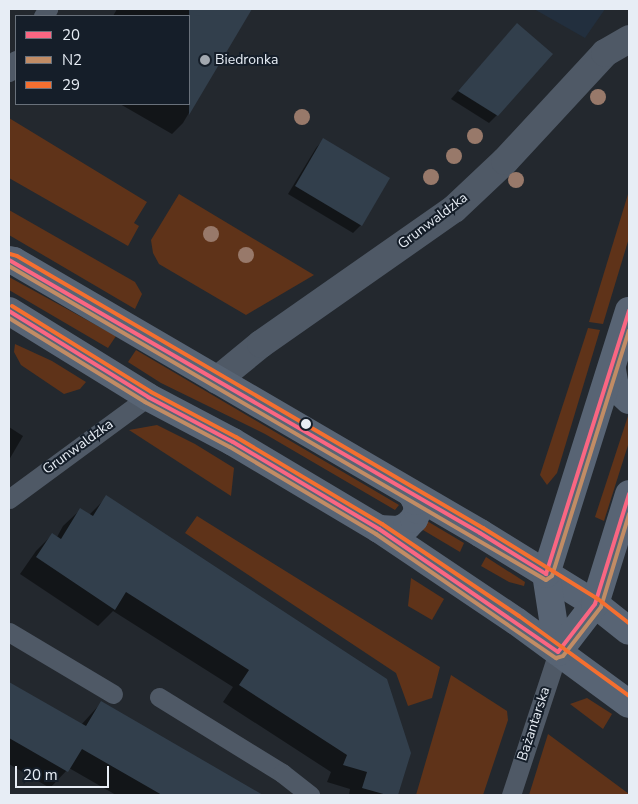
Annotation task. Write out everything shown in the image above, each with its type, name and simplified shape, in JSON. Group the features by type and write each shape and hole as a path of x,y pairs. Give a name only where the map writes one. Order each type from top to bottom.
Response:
{"street":[{"name":"Grunwaldzka","path":"217,380 261,344 454,209 505,161 605,52 629,39"},
{"path":"9,260 14,261 411,493 595,604 629,631"},
{"path":"9,311 148,397 233,442 379,529 558,652 629,704"},
{"path":"558,652 546,574 612,370 629,311"},
{"path":"612,370 615,387 620,394 629,400"},
{"path":"379,529 398,530 407,526 414,519 418,510 416,501 411,493"},
{"path":"558,652 595,604 629,494"}],"lane":[{"name":"Grunwaldzka","path":"9,499 148,397"},
{"path":"9,632 113,694"},
{"name":"Bażantarska","path":"511,795 558,652"},
{"path":"159,697 282,773 310,795"}],"shaded area":[{"path":"534,9 605,9 585,38"},
{"path":"9,118 147,202 134,223 139,226 128,246 9,178"},
{"path":"629,191 629,238 603,324 589,322"},
{"path":"179,194 314,275 246,315 159,264 153,253 151,240"},
{"path":"9,210 135,282 142,294 135,309 9,235"},
{"path":"9,277 116,336 108,348 9,290"},
{"path":"588,328 600,330 557,473 547,485 540,475"},
{"path":"15,344 52,361 86,382 80,389 64,394 21,365 14,352"},
{"path":"136,350 399,505 395,510 265,434 161,383 128,362"},
{"path":"628,416 629,442 604,521 595,517"},
{"path":"157,425 195,444 234,468 231,496 129,430"},
{"path":"197,516 440,667 432,698 408,706 396,673 185,533"},
{"path":"427,521 464,543 460,552 423,530 421,524"},
{"path":"486,557 525,582 524,586 509,582 481,566"},
{"path":"411,578 444,599 432,620 408,606"},
{"path":"451,675 507,711 508,720 483,795 416,795"},
{"path":"587,698 612,714 603,729 570,704"},
{"path":"548,734 629,794 629,795 529,795"}],"building":[{"name":"Biedronka","path":"189,9 252,9 189,115 190,15"},
{"path":"517,23 553,54 498,116 458,91"},
{"path":"323,138 390,178 362,226 295,186"},
{"path":"106,495 387,679 411,753 398,795 387,795 362,788 367,772 343,765 347,755 239,685 249,670 126,592 115,610 36,557 52,533 61,539 80,508 93,516"},
{"path":"9,682 86,726 101,701 263,795 162,795 82,749 68,772 9,738"}],"transit line":[{"name":"29","path":"10,254 17,256 483,528 598,599 629,623"},
{"name":"20","path":"9,260 480,533 546,574"},
{"name":"N2","path":"9,266 546,580 552,576 629,331"},
{"name":"29","path":"12,306 151,392 236,437 382,524 519,616 629,696"},
{"name":"20","path":"9,311 148,397 233,442 379,529 558,652"},
{"name":"20","path":"546,574 629,311"},
{"name":"N2","path":"9,318 145,402 230,447 376,534 556,658 563,656 601,607 629,514"},
{"name":"20","path":"558,652 595,604 629,494"}],"place":[{"name":"Biedronka","path":"205,60"}]}
